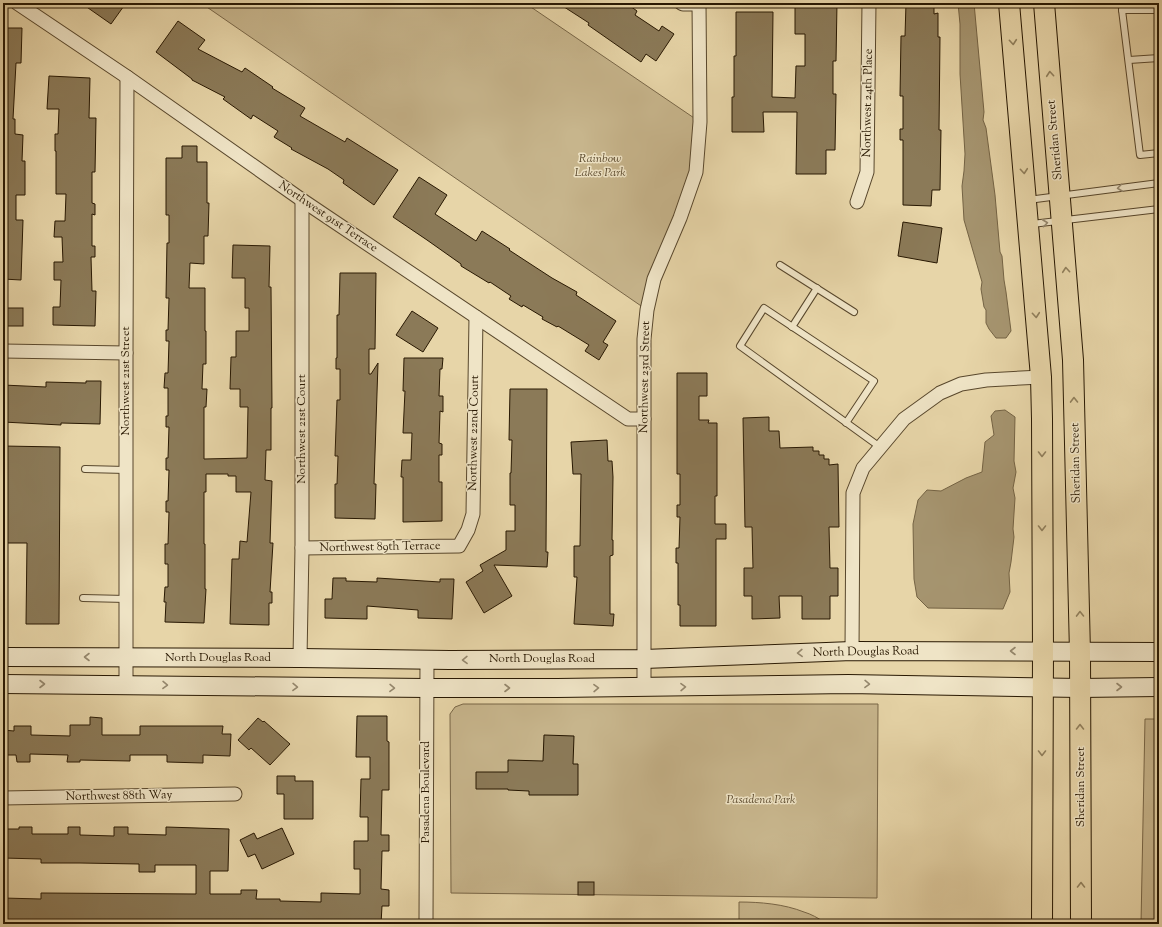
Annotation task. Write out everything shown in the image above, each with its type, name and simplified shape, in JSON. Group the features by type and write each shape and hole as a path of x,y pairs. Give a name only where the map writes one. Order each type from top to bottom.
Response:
{"main road":[{"path":"1009,3 1041,377 1043,651 1042,924"},
{"name":"Sheridan Street","path":"1044,3 1073,360 1080,652 1081,924"},
{"name":"North Douglas Road","path":"3,657 427,660 644,659 852,651 1159,652"},
{"path":"3,684 426,688 848,684 1042,686 1080,688 1159,687"}],"street":[{"name":"Northwest 91st Terrace","path":"17,3 127,77 302,200 628,419 644,419"},
{"path":"681,3 699,4"},
{"name":"Northwest 24th Place","path":"857,202 867,172 869,3"},
{"name":"Northwest 23rd Street","path":"644,687 644,339 647,310 654,279 680,218 696,172 700,122 699,4"},
{"name":"Northwest 21st Street","path":"126,685 127,77"},
{"name":"Northwest 21st Court","path":"300,658 302,548 302,200"},
{"name":"Northwest 22nd Court","path":"459,546 468,530 473,514 476,317"},
{"path":"3,351 126,353"},
{"path":"852,651 852,493 863,468 904,419 940,393 961,384 986,380 1041,377"},
{"name":"Northwest 89th Terrace","path":"302,548 459,546"},
{"name":"Pasadena Boulevard","path":"426,924 427,660"},
{"name":"Northwest 88th Way","path":"3,798 236,794"}],"lane":[{"path":"1123,3 1122,10 1140,155 1159,153"},
{"path":"1122,10 1159,10"},
{"path":"1129,60 1159,58"},
{"path":"1026,200 1159,184"},
{"path":"1028,225 1159,209"},
{"path":"780,265 854,312"},
{"path":"792,327 817,288"},
{"path":"846,423 874,382 764,308 740,346 846,423 880,447"},
{"path":"85,469 126,470"},
{"path":"83,598 126,599"}],"green space":[{"name":"Rainbow Lakes Park","path":"201,3 525,3 700,122 698,153 647,310"},
{"name":"Pasadena Park","path":"463,704 878,704 877,898 451,893 450,714 455,707"},
{"path":"1145,719 1159,719 1159,924 1141,924"},
{"path":"739,902 764,903 796,909 827,924 739,924"}],"shaded area":[{"path":"958,3 974,3 984,112 983,120 986,128 995,195 1000,252 1002,256 1011,331 1006,338 996,338 986,323 986,310 984,307 981,289 982,282 964,220 962,186 965,154 960,74 960,24"},
{"path":"1005,410 1015,417 1014,461 1016,472 1013,488 1015,498 1013,529 1014,537 1009,573 1010,592 1003,609 928,608 917,597 914,579 913,524 918,500 927,490 941,491 966,478 982,472 985,442 994,435 991,416 995,411"}],"building":[{"path":"81,3 126,3 111,24"},
{"path":"558,3 626,3 637,11 635,15 659,31 662,26 674,34 656,61 646,54 641,62 588,25 589,23"},
{"path":"805,3 837,3 836,61 833,61 833,94 836,94 835,150 826,150 826,174 796,174 797,112 763,112 764,132 732,132 734,56 736,56 736,12 773,12 772,97 795,98 796,66 805,66 805,34 795,34 795,5 805,5"},
{"path":"906,3 934,3 934,14 938,13 938,37 940,37 940,190 932,190 931,206 903,205 903,140 900,140 900,129 903,129 903,96 900,96 901,36 905,36"},
{"path":"178,21 205,40 198,49 242,72 245,68 273,87 272,88 305,108 300,116 345,142 347,138 398,170 374,205 343,183 344,180 328,169 291,149 292,148 274,137 278,131 253,115 251,119 223,99 225,97 192,80 156,52"},
{"path":"3,28 22,28 21,63 16,63 13,119 15,119 15,134 23,135 22,161 25,161 25,195 16,195 16,220 23,220 21,280 3,279"},
{"path":"49,76 90,78 89,118 96,118 95,172 92,172 92,203 95,204 95,215 92,214 92,246 95,246 95,257 91,257 92,291 96,291 95,326 53,325 53,307 60,307 61,280 54,280 54,262 63,262 62,237 54,237 55,221 65,221 66,194 56,194 55,134 58,134 59,109 47,109"},
{"path":"182,146 197,146 197,162 207,162 207,203 209,203 208,236 204,236 204,264 190,263 189,288 205,288 206,364 203,364 202,389 207,389 206,407 204,407 204,459 247,458 248,407 240,407 240,389 230,389 231,357 236,357 236,331 249,331 249,308 245,308 245,278 232,278 233,245 270,246 269,287 271,287 272,408 271,450 266,450 265,480 272,481 270,543 273,543 270,592 272,592 272,603 269,603 269,625 230,624 232,559 239,559 240,541 247,542 251,492 236,492 236,476 228,476 228,474 206,474 206,492 204,492 206,589 204,623 165,622 166,602 164,602 165,587 168,587 168,564 165,564 165,544 168,544 169,512 166,512 166,501 168,501 169,470 166,470 169,427 166,427 166,416 168,416 168,388 164,388 165,373 168,373 169,341 166,341 166,330 168,330 169,298 166,298 169,215 166,215 166,158 182,158"},
{"path":"419,177 447,195 435,214 476,241 482,231 552,278 577,292 576,295 616,321 603,342 608,345 599,360 585,351 589,345 558,326 557,327 542,319 543,317 523,305 522,307 509,299 511,296 490,282 489,283 461,266 461,264 393,217"},
{"path":"903,222 942,228 937,263 898,256"},
{"path":"340,273 376,273 375,349 369,349 369,374 371,374 378,363 374,484 376,484 375,519 335,518 335,484 337,484 338,456 335,456 337,400 340,400 340,369 336,369 336,358"},
{"path":"3,308 23,308 23,326 3,326"},
{"path":"412,311 438,328 423,352 396,335"},
{"path":"404,358 443,358 442,369 440,369 439,396 443,396 443,412 440,411 439,443 442,444 442,455 439,455 439,482 442,482 442,521 403,522 403,477 401,477 402,460 411,460 412,433 403,433 405,391 403,391"},
{"path":"677,373 707,373 707,396 699,396 699,420 709,420 708,423 717,423 717,496 715,496 715,524 726,524 726,539 716,539 716,626 680,626 680,605 678,605 678,563 676,563 676,548 679,548 680,517 677,517 677,505 680,505 680,474 677,474"},
{"path":"86,381 101,381 100,424 61,423 61,425 3,422 3,385 46,387 46,382 86,383"},
{"path":"510,389 547,389 547,567 494,565 512,596 484,613 466,582 483,571 480,565 506,550 506,531 515,531 515,505 510,505 512,440 509,440"},
{"path":"769,417 769,431 779,431 780,448 813,447 813,451 819,451 819,455 824,455 824,459 829,459 829,465 838,464 839,527 829,527 830,568 838,568 838,596 830,596 830,619 802,619 802,596 779,596 780,618 752,619 752,596 744,596 744,568 753,568 752,527 745,527 743,418"},
{"path":"607,440 608,461 612,461 613,477 613,555 610,556 610,614 614,614 613,626 574,624 577,577 574,577 574,546 580,546 581,474 573,474 571,442"},
{"path":"3,446 60,447 59,624 26,624 27,543 3,543"},
{"path":"333,578 346,578 346,581 377,582 377,578 440,582 440,579 454,579 452,619 418,618 418,610 367,606 367,619 325,618 325,599 332,599"},
{"path":"357,716 387,716 387,741 389,742 389,790 382,790 381,835 389,835 389,851 382,851 381,889 389,890 389,906 382,906 381,924 166,924 80,922 80,924 3,924 3,898 41,899 41,893 196,894 196,865 155,865 155,872 139,872 139,864 41,863 41,859 3,858 3,829 19,829 19,827 32,827 32,834 68,834 68,827 80,827 80,835 114,836 114,827 128,827 128,834 166,835 166,827 229,829 228,871 210,871 210,894 241,894 241,890 257,890 256,899 321,902 321,893 360,894 360,869 354,869 354,841 368,841 368,817 360,817 361,779 370,779 370,757 356,757"},
{"path":"90,717 102,718 102,735 140,735 140,726 223,726 222,734 231,734 230,756 203,755 203,763 167,762 167,755 130,755 130,761 80,760 80,762 67,762 68,755 30,754 30,762 17,762 16,755 3,755 3,730 14,731 14,726 31,726 31,735 70,736 70,725 90,725"},
{"path":"258,718 263,722 264,721 290,744 270,765 251,748 249,750 238,740"},
{"path":"544,735 574,736 573,764 578,764 578,795 529,795 529,791 508,789 476,789 476,772 508,772 508,760 543,761"},
{"path":"277,776 295,776 295,781 313,781 313,819 284,819 284,794 277,794"},
{"path":"282,828 294,854 262,869 255,854 248,857 240,840 254,833 257,839"},
{"path":"578,882 594,882 594,895 578,895"}]}
